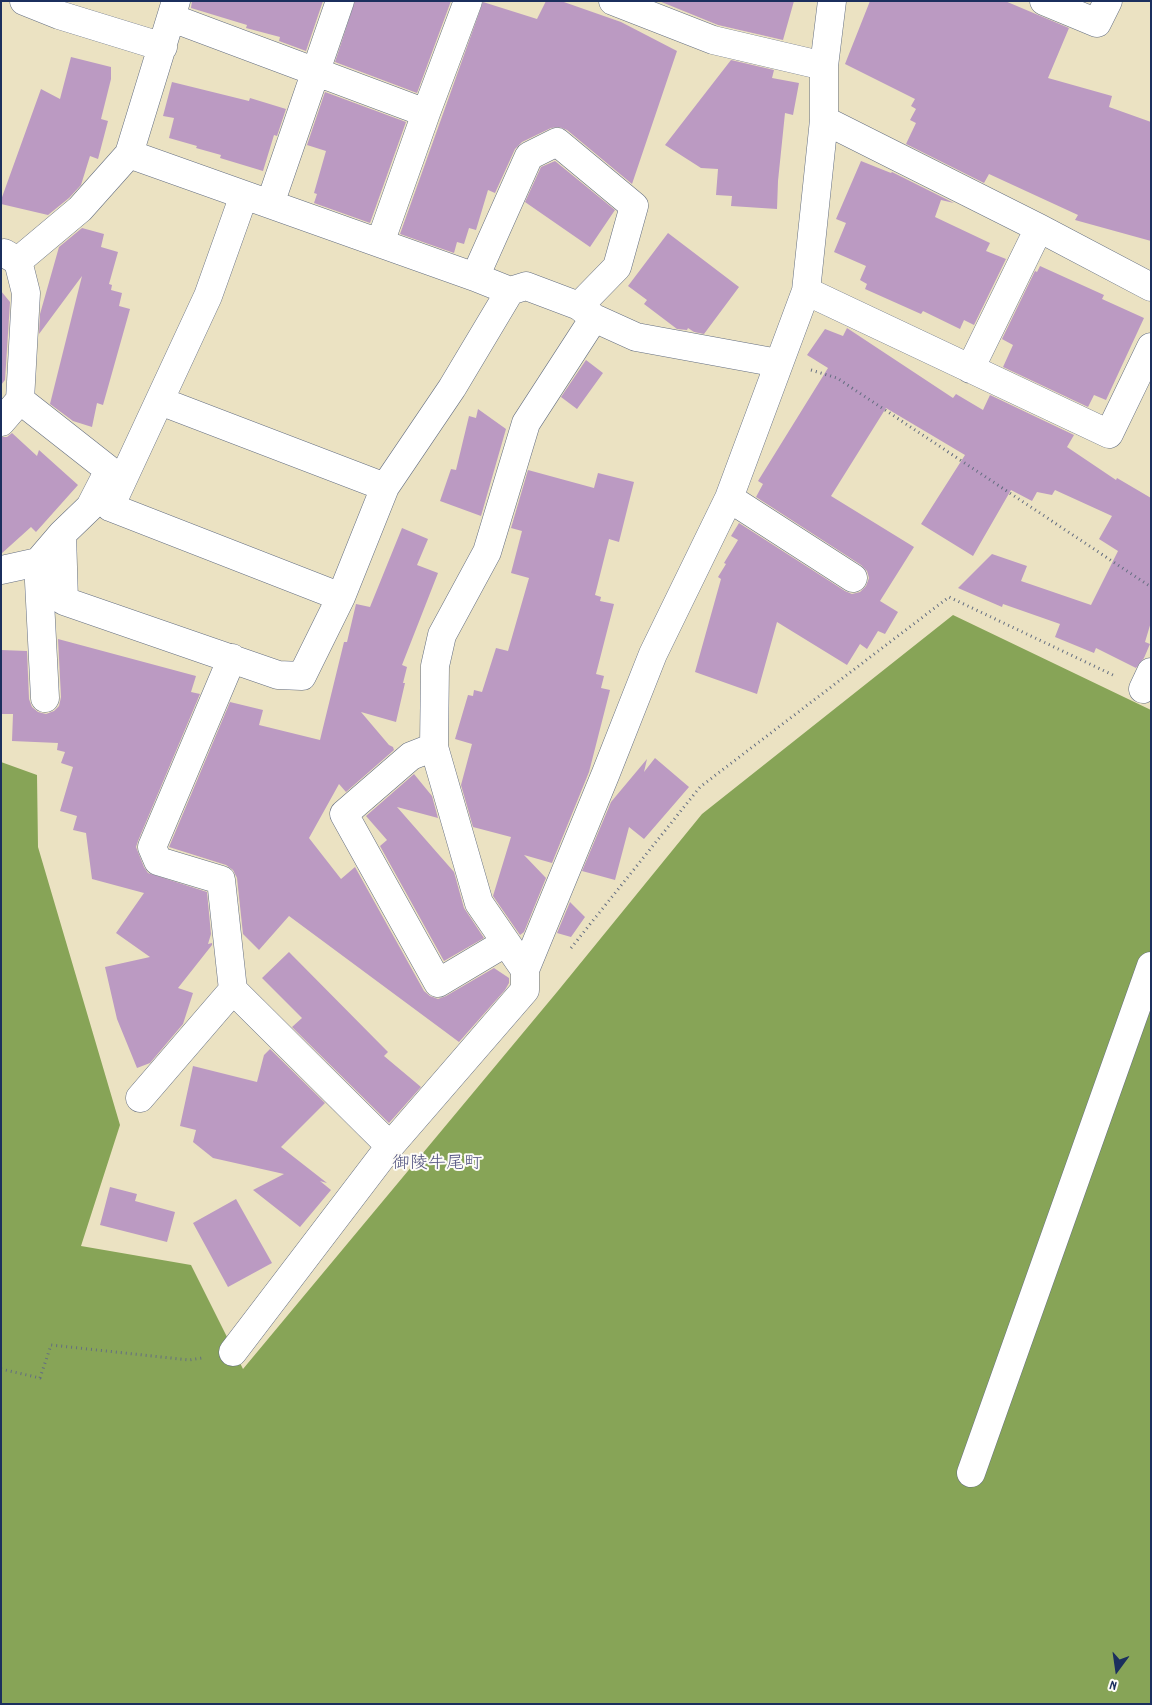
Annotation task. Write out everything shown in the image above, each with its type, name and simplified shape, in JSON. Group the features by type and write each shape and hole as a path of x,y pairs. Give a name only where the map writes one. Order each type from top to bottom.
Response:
{"street":[{"path":"24,1 58,15 163,47"},
{"path":"270,204 340,1"},
{"path":"380,243 468,1"},
{"path":"613,1 713,40 824,66"},
{"path":"233,1352 390,1146 524,990 525,970 653,654 729,498 806,291 824,120 824,66 832,1"},
{"path":"1044,1 1097,23 1108,1"},
{"path":"1,422 20,400 26,293 10,256 80,209 129,154 174,10 314,72 426,113"},
{"path":"824,120 1151,287"},
{"path":"475,277 529,156 557,142 634,206 617,267 587,312 526,423 487,552 442,634 435,666 434,747 479,903 525,970"},
{"path":"129,154 510,291 526,286 587,312 636,338 778,363"},
{"path":"244,195 208,296 110,507 341,597"},
{"path":"970,369 1038,228"},
{"path":"62,534 64,601 278,675 302,676 341,597 385,487 452,388 510,291"},
{"path":"806,291 1109,434 1151,348"},
{"path":"1,570 38,562 62,534 90,507 109,470 20,400"},
{"path":"160,401 385,487"},
{"path":"729,498 853,578"},
{"path":"38,562 45,698"},
{"path":"232,658 152,848 158,861 221,880 233,990 390,1146"},
{"path":"434,747 411,756 344,814 438,983 505,943"},
{"path":"971,1473 1151,966"},
{"path":"140,1098 233,990"}],"path":[{"path":"778,363 822,372 837,378 1151,587"},
{"path":"570,950 700,787 949,597 1147,681"},
{"path":"1,1369 40,1378 51,1345 189,1360"}],"green space":[{"path":"953,615 1151,710 1151,1704 1,1704 1,762 37,775 38,847 120,1125 81,1246 191,1265 243,1369 557,992 702,814"}],"building":[{"path":"192,1 323,1 306,51 279,41 280,37 246,28 247,25 191,8"},
{"path":"355,1 451,1 417,93 335,62"},
{"path":"546,1 561,1 621,22 677,51 632,184 567,130 559,127 551,128 522,142 515,149 495,193 488,190 476,230 469,228 464,244 457,242 454,253 400,234 483,2 537,19"},
{"path":"659,1 794,1 783,40 718,25"},
{"path":"870,1 1005,1 1069,28 1048,78 1112,96 1109,107 1151,122 1151,241 1075,220 1078,215 989,174 984,183 906,144 916,123 910,120 916,109 911,106 915,99 845,64"},
{"path":"71,57 111,67 111,79 101,119 108,121 98,159 90,156 81,185 69,198 48,215 1,204 41,89 60,99"},
{"path":"731,60 774,70 772,78 799,83 793,115 785,113 777,209 731,206 732,196 716,195 718,169 701,168 665,145"},
{"path":"172,82 249,101 250,98 286,109 277,136 274,135 263,171 220,158 221,155 169,138 174,118 163,116"},
{"path":"325,92 406,122 370,223 314,203 317,194 314,193 326,151 307,145"},
{"path":"555,161 615,210 590,247 525,202 541,167"},
{"path":"861,161 892,172 954,203 941,200 935,217 990,243 986,251 1006,259 974,325 964,320 960,329 923,311 921,314 865,289 867,284 860,280 866,266 834,252 846,223 836,219"},
{"path":"82,228 104,234 101,247 118,252 109,284 112,285 111,290 122,293 119,306 130,309 103,405 97,403 92,427 73,421 50,404 82,276 39,334 40,314 59,247"},
{"path":"668,233 739,287 704,334 694,332 688,328 687,330 677,329 644,304 647,300 628,286"},
{"path":"1040,266 1104,295 1102,299 1144,318 1106,400 1094,395 1088,407 1003,367 1013,345 1002,339 1035,271 1037,272"},
{"path":"1,291 10,302 5,380 1,385"},
{"path":"847,328 953,398 956,394 983,410 990,395 1074,435 1067,447 1116,480 1117,478 1151,498 1151,622 1145,642 1150,644 1144,658 1136,668 1096,648 1094,653 1055,637 1060,624 1003,604 1002,607 958,588 992,554 1027,566 1021,581 1091,605 1118,551 1099,539 1112,516 1055,490 1052,495 1037,492 1032,501 1011,490 973,556 921,524 965,455 886,408 831,496 914,547 880,601 898,612 885,634 878,631 867,649 860,644 847,665 777,622 757,694 695,672 721,579 718,577 738,540 731,536 739,523 845,591 852,594 860,592 866,586 869,578 867,571 861,565 756,497 763,484 758,481 828,368 807,355 825,329 843,336"},
{"path":"586,360 603,373 577,409 561,397"},
{"path":"478,409 506,429 481,516 440,501 451,469 456,470 469,416 476,418"},
{"path":"12,433 37,456 39,450 78,485 36,532 31,527 1,554 1,437 7,437"},
{"path":"528,470 594,488 598,473 634,482 619,542 609,539 595,595 601,597 600,601 614,604 596,674 604,676 601,688 610,690 589,772 552,863 524,855 546,878 524,932 520,935 493,896 511,837 473,827 461,785 472,744 455,739 468,695 473,696 474,690 482,692 496,648 508,651 529,578 511,573 522,531 511,528"},
{"path":"402,528 428,539 417,565 438,573 402,665 407,667 396,722 361,712 394,750 346,792 339,784 309,838 341,879 355,867 424,991 430,996 438,999 446,996 494,968 509,978 509,983 505,990 459,1042 289,916 259,950 243,934 237,878 233,870 226,865 169,847 230,702 263,710 259,725 320,740 344,642 347,642 356,604 370,607"},
{"path":"58,639 196,676 191,692 200,694 136,847 148,873 207,892 211,934 208,944 212,943 212,945 178,988 193,993 183,1024 150,1063 137,1068 117,1019 105,967 150,957 116,933 144,893 92,879 86,833 73,830 77,816 60,811 73,767 61,763 65,752 57,750 58,743 12,741 13,714 1,714 1,650 27,651 29,699 32,707 38,712 46,714 54,711 59,706 61,697"},
{"path":"655,758 689,787 644,839 629,827 615,880 582,871 611,802 647,759 644,772"},
{"path":"414,774 432,796 438,818 397,807 454,872 464,908 484,938 444,961 380,846 387,840 366,816"},
{"path":"570,902 585,917 571,937 557,933"},
{"path":"289,952 388,1052 384,1056 421,1087 389,1123 292,1027 302,1018 262,978"},
{"path":"270,1049 325,1103 281,1147 327,1183 320,1181 331,1190 300,1227 253,1190 284,1174 213,1158 193,1142 196,1130 180,1126 193,1066 257,1082 264,1055"},
{"path":"110,1187 137,1194 135,1201 175,1212 167,1242 100,1225"},
{"path":"236,1199 272,1263 228,1287 193,1223"}],"district":[{"name":"御陵牛尾町","path":"437,1166"}]}
